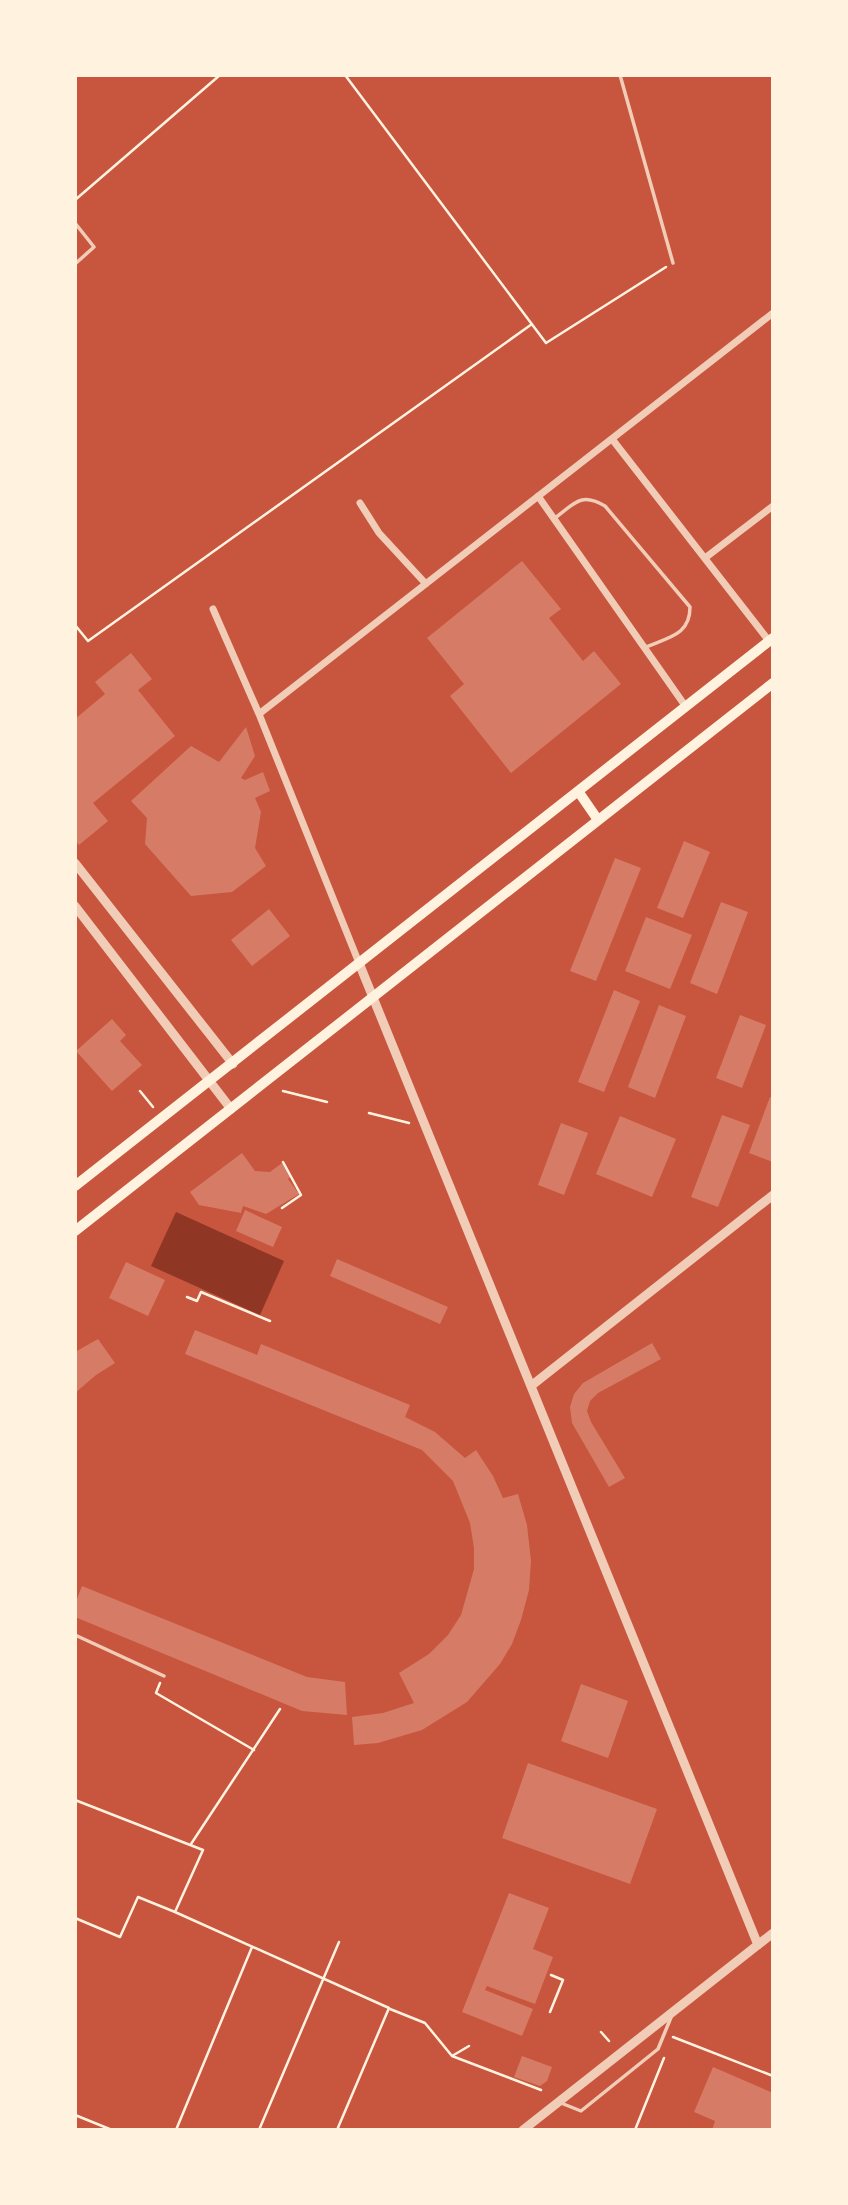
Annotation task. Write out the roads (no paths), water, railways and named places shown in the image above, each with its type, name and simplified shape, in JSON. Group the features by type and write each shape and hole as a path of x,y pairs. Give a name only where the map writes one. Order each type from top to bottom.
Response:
{"main road":[{"path":"75,1186 771,640"},
{"path":"75,1231 773,684"},
{"path":"578,791 598,821"}],"street":[{"path":"259,713 773,313"},
{"path":"612,439 771,640"},
{"path":"538,496 686,707"},
{"path":"360,503 379,533 426,584"},
{"path":"705,558 773,506"},
{"path":"213,609 259,713 758,1945"},
{"path":"75,863 233,1064"},
{"path":"75,906 231,1109"},
{"path":"531,1386 773,1195"},
{"path":"523,2130 773,1933"}],"lane":[{"path":"620,75 673,262"},
{"path":"75,223 94,247 75,264"},
{"path":"554,518 579,499 592,498 605,506 690,607 690,620 684,630 646,647"},
{"path":"75,1635 163,1676"},
{"path":"559,2102 581,2111 658,2049 673,2012"}]}
